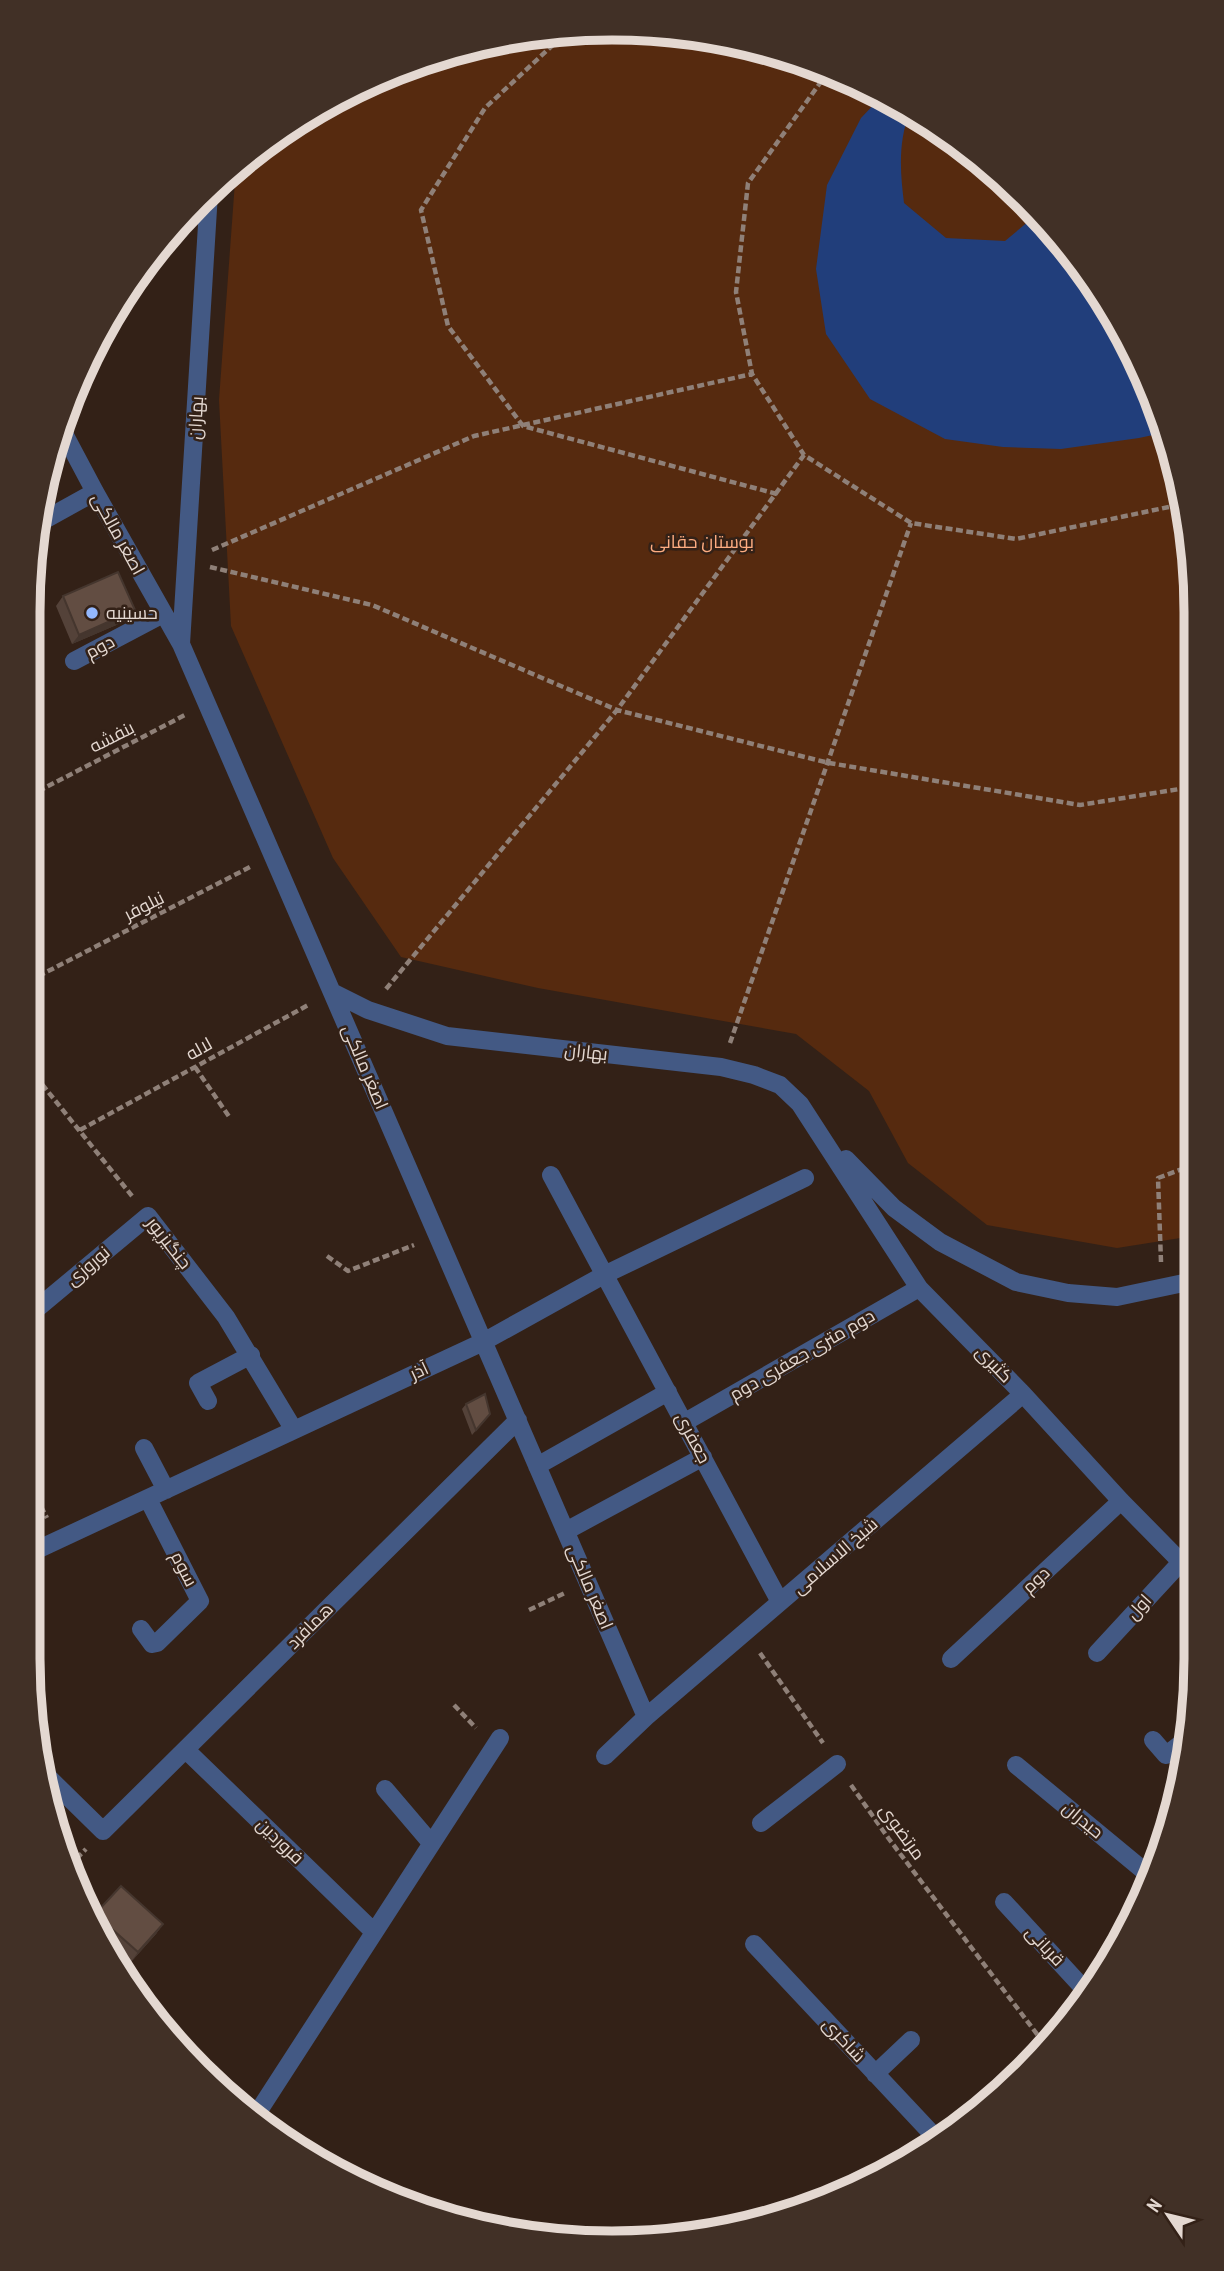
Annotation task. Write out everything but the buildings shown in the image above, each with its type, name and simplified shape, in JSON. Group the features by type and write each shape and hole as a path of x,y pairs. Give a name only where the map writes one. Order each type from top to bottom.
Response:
{"street":[{"name":"بهاران","path":"181,644 208,208"},
{"name":"اصغر مالکی","path":"67,440 181,644 646,1717"},
{"path":"48,518 95,492"},
{"name":"دوم","path":"74,661 163,614"},
{"name":"بهاران","path":"332,992 368,1010 447,1036 721,1067 754,1075 780,1085 800,1104 821,1135"},
{"path":"821,1135 894,1208 940,1242 1016,1282 1068,1293 1116,1297 1184,1283"},
{"name":"کثیری","path":"821,1135 919,1288 1184,1564"},
{"path":"551,1175 604,1275"},
{"name":"آذر","path":"40,1548 483,1342 604,1275 806,1178"},
{"name":"نوروزی","path":"40,1306 148,1216"},
{"name":"چنگیزپور","path":"148,1216 226,1317 294,1430"},
{"name":"جعفری","path":"604,1275 780,1602"},
{"name":"دوم متری جعفری دوم","path":"685,1422 919,1288"},
{"path":"208,1401 198,1383 251,1355"},
{"path":"537,1466 668,1392"},
{"name":"شیخ الاسلامی","path":"606,1756 646,1717 1023,1394"},
{"name":"همافرد","path":"54,1783 103,1831 517,1420"},
{"path":"144,1448 166,1490"},
{"path":"566,1531 703,1457"},
{"name":"سوم","path":"141,1629 152,1644 157,1643 200,1601 148,1499"},
{"name":"دوم","path":"951,1659 1121,1501"},
{"name":"اول","path":"1097,1653 1184,1570"},
{"path":"260,2109 500,1738"},
{"path":"1153,1740 1166,1755 1177,1747"},
{"name":"فروردین","path":"186,1750 374,1932"},
{"path":"761,1823 837,1764"},
{"name":"حیدران","path":"1016,1765 1143,1870"},
{"path":"385,1789 431,1843"},
{"name":"قربانی","path":"1004,1902 1081,1986"},
{"name":"شاکری","path":"754,1944 931,2133"},
{"path":"875,2074 911,2040"}],"path":[{"path":"555,43 485,108 421,210 448,326 523,426 777,494"},
{"path":"822,81 748,183 736,292 752,374 804,456 911,523 1016,539 1174,506"},
{"path":"186,561 474,436 752,374"},
{"path":"368,1010 617,710 804,456"},
{"path":"721,1067 911,523"},
{"path":"186,561 372,605 617,710 829,763 1080,805 1184,788"},
{"name":"بنفشه","path":"40,790 207,704"},
{"name":"نیلوفر","path":"40,975 273,855"},
{"name":"لاله","path":"80,1130 332,992"},
{"path":"195,1067 230,1118"},
{"name":"چنگیزپور","path":"40,1081 148,1216"},
{"path":"1163,1288 1158,1178 1184,1168"},
{"path":"327,1256 348,1271 437,1235"},
{"path":"529,1610 588,1582"},
{"name":"مرتضوی","path":"746,1632 889,1839 1040,2038"}],"green space":[{"name":"بوستان حقانی","path":"575,41 649,41 724,51 796,71 865,99 930,137 989,182 1042,235 1066,264 1107,326 1140,393 1153,428 1173,500 1183,575 1184,612 1184,1237 1117,1248 987,1225 908,1163 869,1091 796,1034 538,988 401,957 333,858 231,626 219,400 235,182 294,137 359,99 428,71 464,60 500,51"}],"water":[{"path":"874,104 906,122 901,157 904,203 946,238 1005,241 1029,221 1042,235 1066,264 1107,326 1125,359 1155,435 1061,449 1003,447 945,439 870,399 826,334 816,269 827,185 861,118"}],"place":[{"name":"حسینیه","path":"92,613"}]}
